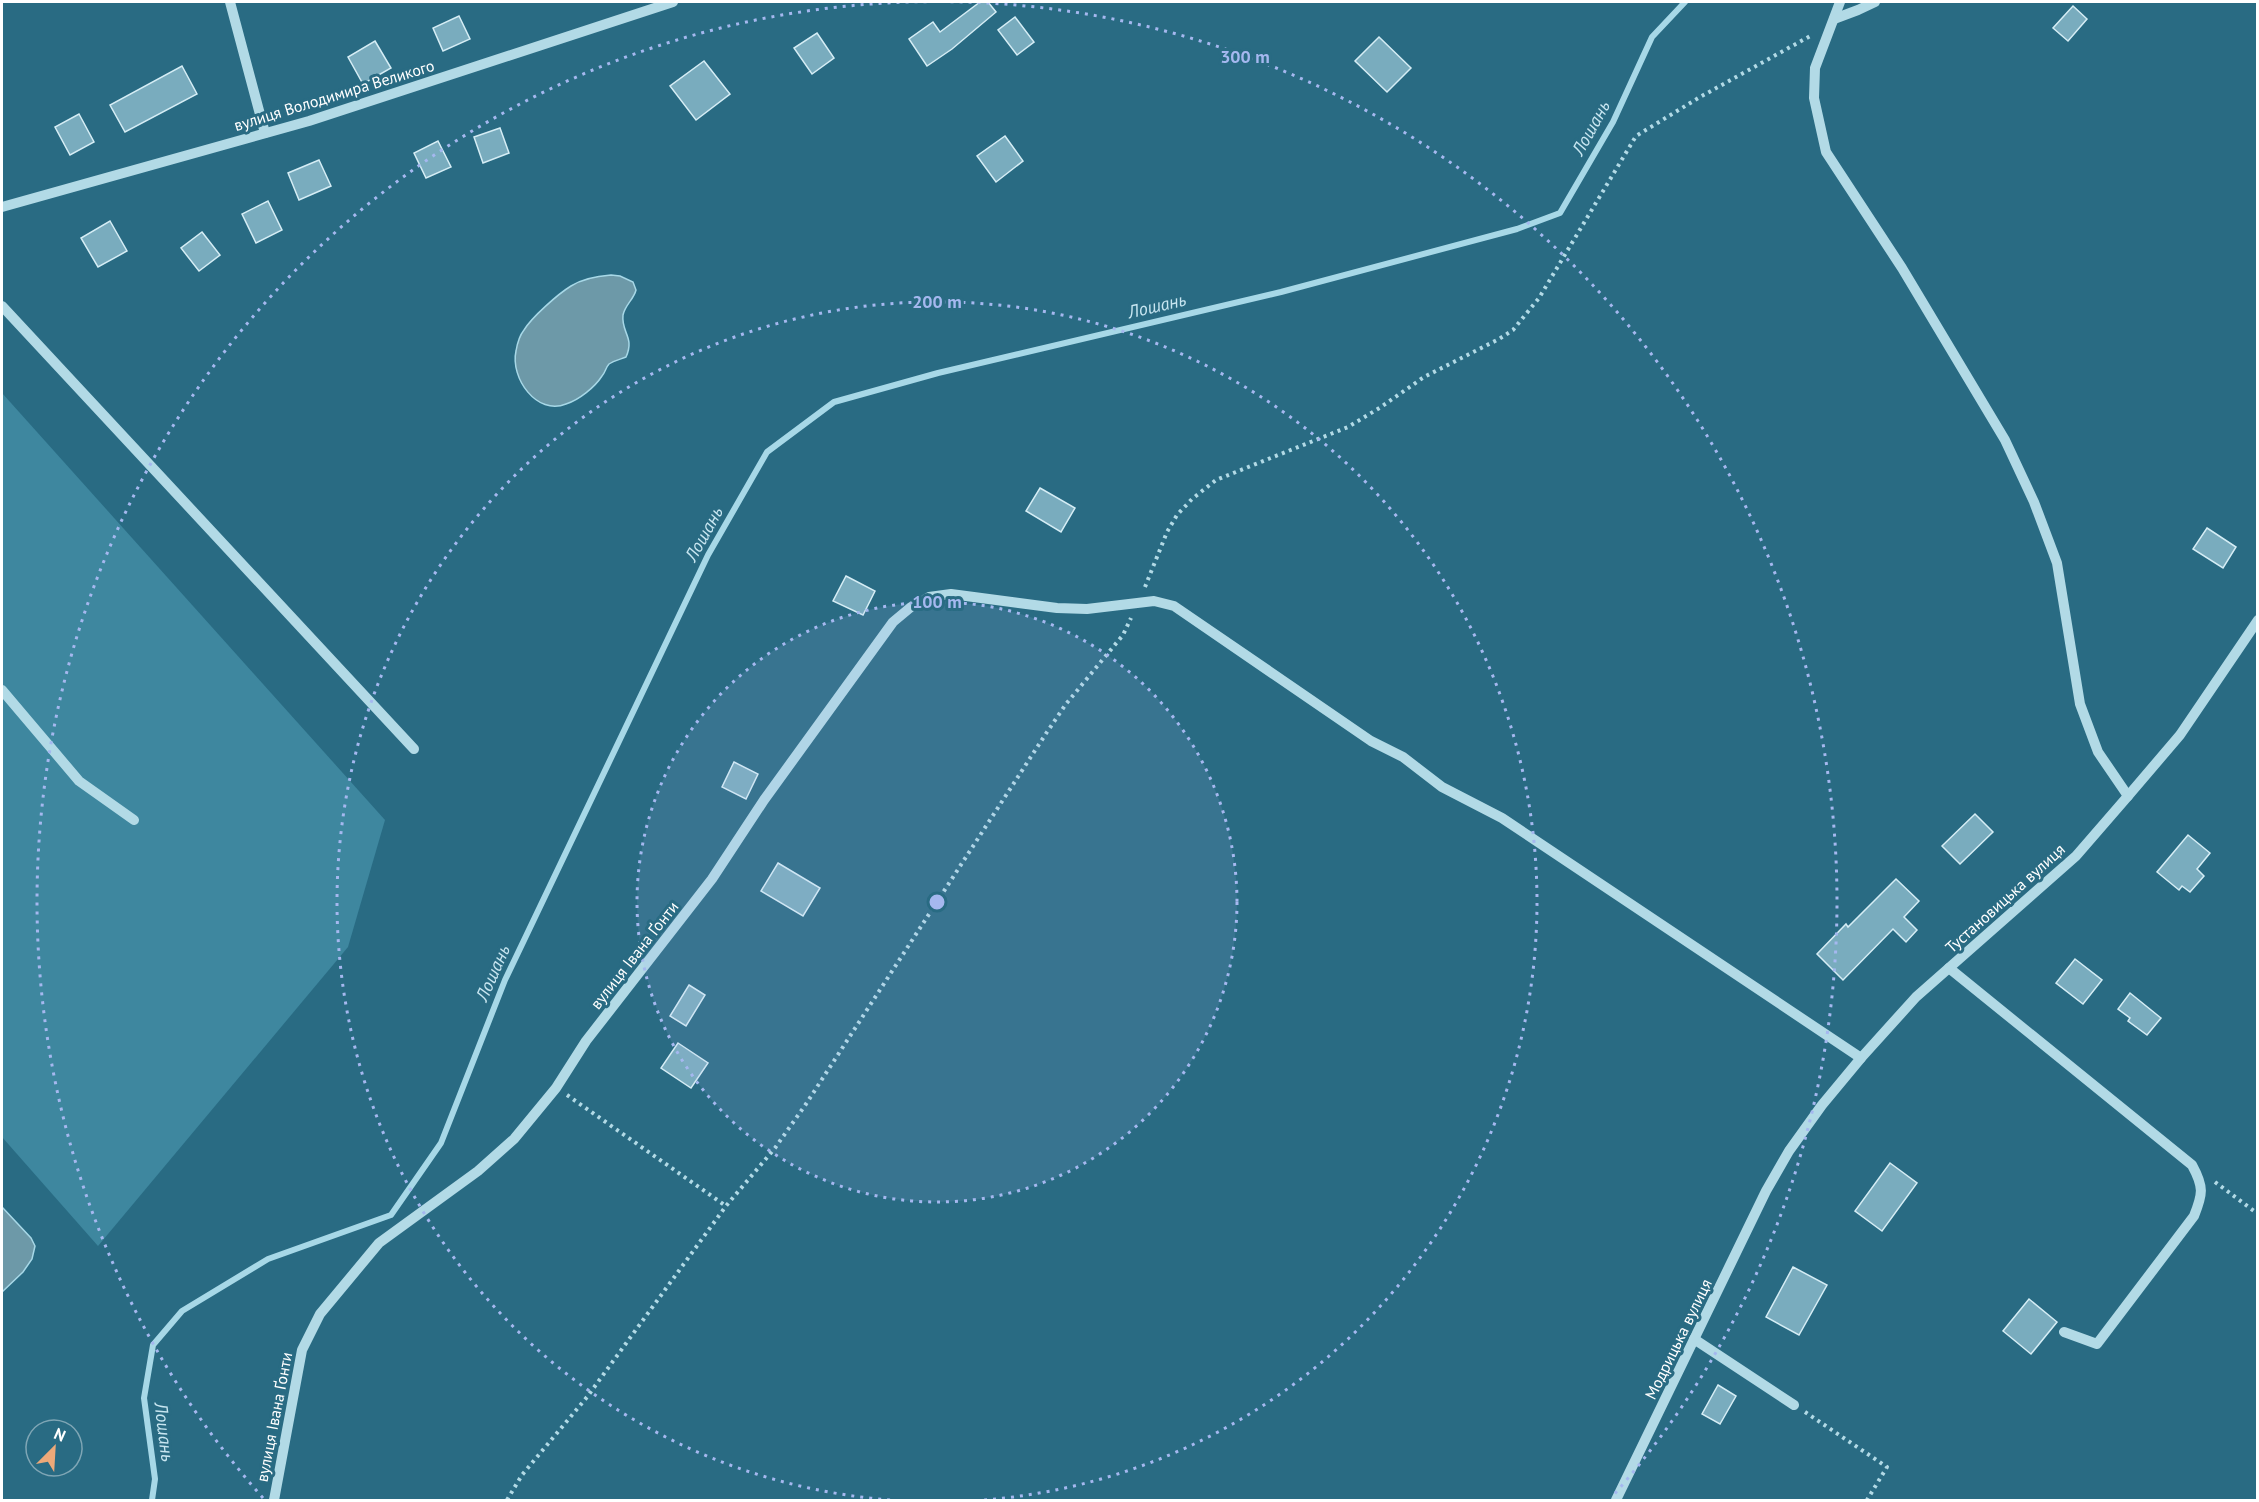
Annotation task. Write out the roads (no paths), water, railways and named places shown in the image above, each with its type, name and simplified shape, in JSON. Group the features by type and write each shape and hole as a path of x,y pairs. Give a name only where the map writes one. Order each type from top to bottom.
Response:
{"street":[{"path":"230,2 265,133"},
{"name":"вулиця Володимира Великого","path":"2,207 265,133 673,2"},
{"path":"1840,2 1815,68 1814,98 1826,152 1908,278 2005,440 2025,481 2057,563 2080,704 2098,752 2128,796"},
{"path":"1834,19 1875,2"},
{"path":"2,306 414,749"},
{"name":"вулиця Івана Ґонти","path":"274,1500 302,1350 320,1314 379,1243 478,1172 514,1139 556,1088 586,1041 712,879 764,800 893,622 911,607 929,597 951,594 1057,608 1087,609 1154,601 1174,606 1371,741 1403,757 1443,787 1502,818 1861,1058"},
{"name":"Тустановицька вулиця","path":"1766,1191 1822,1105 1916,997 2076,856 2128,796 2180,735 2258,620"},
{"path":"2,690 79,782 134,820"},
{"path":"1949,968 2192,1165 2200,1180 2202,1196 2194,1216 2097,1344 2064,1332"},
{"name":"Модрицька вулиця","path":"1616,1500 1766,1191"},
{"path":"1694,1339 1794,1405"}],"waterway":[{"name":"Лошань","path":"152,1500 155,1479 144,1398 153,1345 182,1311 268,1259 391,1215 441,1143 505,980 708,555 767,452 834,402 938,373 1281,292 1517,229 1560,213 1613,122 1652,37 1685,2"}]}
